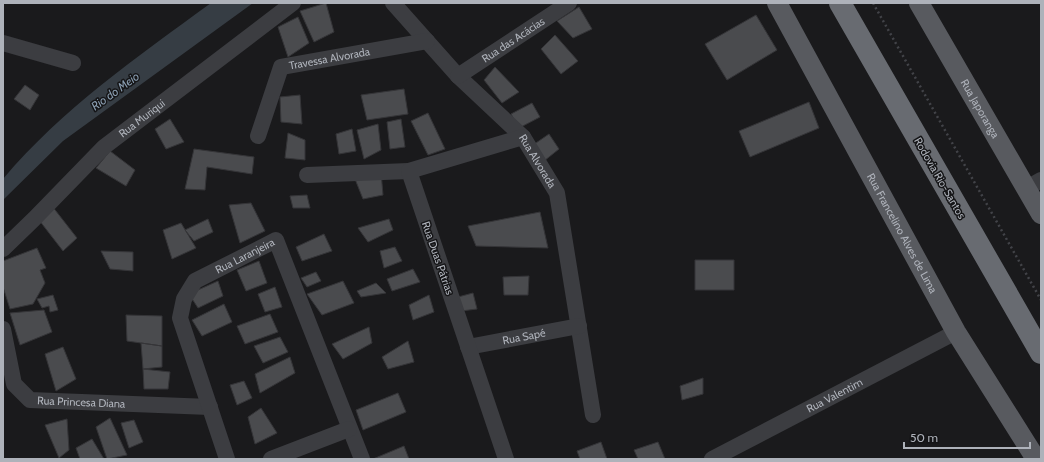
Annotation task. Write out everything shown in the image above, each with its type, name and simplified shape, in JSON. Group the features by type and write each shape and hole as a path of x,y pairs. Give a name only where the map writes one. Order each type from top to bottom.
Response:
{"highway":[{"name":"Rodovia Rio-Santos","path":"840,3 1041,353"}],"main road":[{"name":"Rua Francelino Alves de Lima","path":"777,3 956,332 1036,459"},
{"name":"Rua Japoranga","path":"919,3 1034,184 1041,214"}],"street":[{"name":"Rua Muriqui","path":"3,249 104,147 293,3"},
{"name":"Rua Alvorada","path":"393,3 458,76 523,137 557,193 593,415"},
{"name":"Rua das Acácias","path":"458,76 569,3"},
{"name":"Travessa Alvorada","path":"258,136 281,67 426,40"},
{"path":"3,43 73,63"},
{"path":"307,175 408,171 523,137"},
{"name":"Rua Duas Pátrias","path":"408,171 506,459"},
{"name":"Rua Laranjeira","path":"227,459 180,318 184,299 195,281 276,240 362,459"},
{"name":"Rua Sapé","path":"468,347 579,326"},
{"name":"Rua Princesa Diana","path":"3,330 6,357 14,384 30,400 210,407"},
{"name":"Rua Valentim","path":"712,459 956,332"},
{"path":"271,459 349,428"}],"path":[{"path":"873,3 1041,300"}],"water":[{"name":"Rio do Meio","path":"211,3 253,3 63,141 3,200 3,179 50,130 101,85"}],"building":[{"path":"326,3 334,32 314,42 300,11"},
{"path":"579,7 592,29 573,38 557,21"},
{"path":"756,15 777,50 727,80 705,44"},
{"path":"298,17 309,43 288,57 278,27"},
{"path":"555,35 578,61 561,74 541,49"},
{"path":"495,67 519,92 502,103 484,80"},
{"path":"25,85 39,95 30,110 14,99"},
{"path":"404,89 408,114 367,120 361,95"},
{"path":"300,95 302,124 281,122 280,97"},
{"path":"809,102 819,128 750,157 739,131"},
{"path":"532,103 540,117 519,128 511,114"},
{"path":"428,113 445,149 428,155 411,121"},
{"path":"170,119 184,142 166,149 155,129"},
{"path":"401,119 405,147 390,149 387,122"},
{"path":"378,124 381,150 364,159 357,130"},
{"path":"352,129 356,151 339,154 336,134"},
{"path":"288,133 305,140 305,160 285,158"},
{"path":"549,134 559,149 544,161 533,145"},
{"path":"194,149 254,157 252,174 207,167 205,190 185,189"},
{"path":"110,151 135,170 126,186 96,168"},
{"path":"381,172 383,195 363,199 355,179"},
{"path":"307,195 310,208 293,208 290,196"},
{"path":"251,203 265,231 240,243 229,205"},
{"path":"52,206 77,238 63,251 39,220"},
{"path":"540,212 548,248 476,246 468,226"},
{"path":"208,219 213,232 194,241 185,230"},
{"path":"389,219 393,230 368,242 358,228"},
{"path":"181,223 196,248 172,259 163,230"},
{"path":"324,234 332,251 302,261 296,247"},
{"path":"395,247 402,261 384,268 380,251"},
{"path":"37,248 46,268 40,270 45,283 33,304 10,309 3,287 3,261"},
{"path":"101,251 133,252 133,271 110,269"},
{"path":"695,260 734,260 734,290 695,290"},
{"path":"259,261 267,283 246,291 237,270"},
{"path":"413,269 420,282 392,291 387,279"},
{"path":"316,272 321,281 307,287 301,278"},
{"path":"529,276 528,295 504,295 503,277"},
{"path":"218,281 223,296 198,308 189,294"},
{"path":"343,281 354,303 322,315 307,294"},
{"path":"376,283 386,293 361,297 357,291"},
{"path":"275,287 282,307 265,312 258,294"},
{"path":"473,293 477,309 461,311 458,297"},
{"path":"53,295 58,310 50,312 49,306 42,308 37,299"},
{"path":"429,295 434,312 413,320 409,305"},
{"path":"224,304 232,322 202,336 192,320"},
{"path":"44,310 52,332 20,345 10,313"},
{"path":"270,314 278,332 245,344 237,326"},
{"path":"126,315 162,316 162,346 127,341"},
{"path":"369,327 372,343 343,359 332,344"},
{"path":"280,337 288,352 263,363 254,346"},
{"path":"408,341 414,362 388,369 382,357"},
{"path":"141,343 162,346 162,367 143,369"},
{"path":"63,347 76,379 56,391 45,354"},
{"path":"290,357 295,373 260,393 255,374"},
{"path":"143,369 170,372 168,389 144,389"},
{"path":"703,378 703,394 682,400 680,386"},
{"path":"244,381 252,398 237,405 230,385"},
{"path":"398,393 406,412 363,430 356,410"},
{"path":"261,408 277,433 255,444 248,417"},
{"path":"110,418 127,455 107,459 96,427"},
{"path":"67,419 69,450 59,458 45,425"},
{"path":"134,420 143,442 129,448 121,423"},
{"path":"92,439 104,459 80,459 76,448"},
{"path":"601,442 607,459 580,459 577,451"},
{"path":"658,442 665,459 638,459 634,450"},
{"path":"404,446 409,459 373,459"}]}
